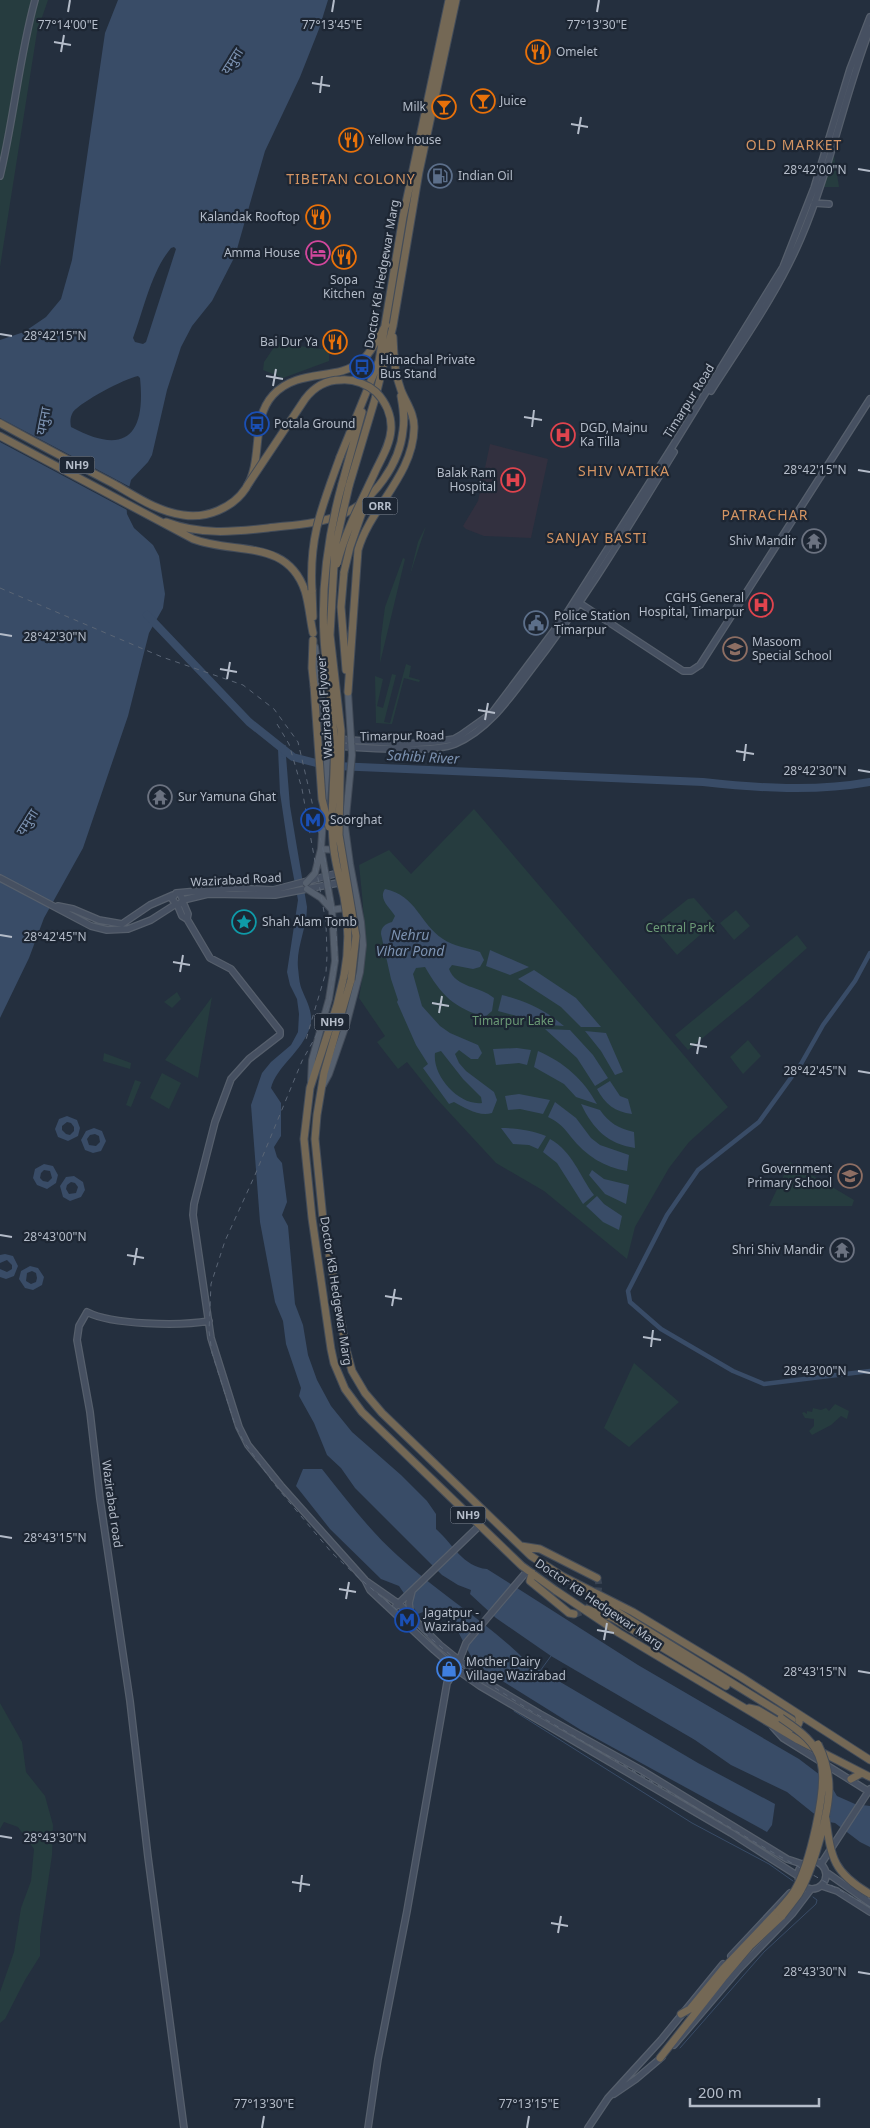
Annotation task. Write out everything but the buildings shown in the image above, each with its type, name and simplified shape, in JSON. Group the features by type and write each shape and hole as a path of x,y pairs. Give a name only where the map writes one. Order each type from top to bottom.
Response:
{"highway":[{"name":"Doctor KB Hedgewar Marg","path":"389,326 403,217 449,0"},
{"name":"Doctor KB Hedgewar Marg","path":"333,844 322,799 312,668 313,636 309,591 314,539 318,520 340,457 379,361 389,326 419,172 456,0"},
{"path":"247,486 257,457 260,423 264,407 280,389 299,379 354,366 365,358 389,326"},
{"name":"ORR","path":"348,692 358,550 364,533 403,468 414,436 413,419 400,388 394,363 389,326"},
{"name":"Wazirabad Flyover","path":"348,978 347,920 333,844 332,797 335,750 324,638 324,590 330,532 375,399 389,326"},
{"path":"247,486 308,394 321,384 345,380 361,383 374,391 384,403 389,414 391,430 388,446 346,536 332,591"},
{"path":"152,516 170,523 203,531 230,532 298,525 336,517 356,506 372,492 391,467 402,439 404,423 400,388"},
{"name":"Wazirabad Flyover","path":"310,1088 321,1069 348,978 356,936 339,835 341,731 330,635 332,591 339,527 365,397"},
{"name":"NH9","path":"0,423 154,506 183,515 209,514 230,504 247,486"},
{"name":"NH9","path":"0,436 152,516"},
{"path":"348,692 341,607 344,572 350,547 379,464"},
{"path":"152,516 174,530 201,542 257,551 282,559 296,572 309,591"},
{"name":"Wazirabad Flyover","path":"321,1069 321,1088"},
{"name":"Doctor KB Hedgewar Marg","path":"310,1088 304,1139 312,1218 330,1340 339,1376 349,1395 362,1412 479,1526 530,1571 577,1605 619,1633 771,1724 870,1777"},
{"name":"Doctor KB Hedgewar Marg","path":"321,1088 315,1139 322,1210 346,1349 352,1371 364,1393 382,1413 531,1556 562,1576 633,1612 742,1677 870,1760"},
{"path":"521,1546 540,1549 597,1578"},
{"path":"530,1571 530,1581 569,1613 574,1614"},
{"path":"562,1576 629,1624 781,1718 808,1739 821,1762 823,1779 822,1797 804,1869 795,1890 703,1999 660,2058"},
{"path":"577,1605 629,1624 792,1720 810,1734 823,1754 827,1766 829,1789 825,1814 809,1872 799,1894 782,1916 750,1946 703,1999 681,2014"},
{"path":"744,1708 758,1710 790,1729 799,1723 798,1714"},
{"path":"851,1779 862,1773"},
{"path":"825,1814 833,1860 852,1884 870,1894"}],"main road":[{"name":"Doctor KB Hedgewar Marg","path":"310,1088 312,1060 333,979 335,961 332,910 321,849 328,745 313,636"},
{"name":"Doctor KB Hedgewar Marg","path":"321,1088 329,1074 347,1022 360,972 363,944 359,906 351,870 345,827 352,755 348,692"},
{"path":"323,827 345,827"},
{"path":"348,850 321,849 315,873 306,886 332,910 359,906"}],"street":[{"path":"0,176 9,137 23,46 35,0"},
{"name":"Timarpur Road","path":"578,602 783,267 814,188 850,68 870,17"},
{"name":"Timarpur Road","path":"351,744 434,742 454,739 462,735 492,713 578,602 782,276 802,236 814,203 870,29"},
{"path":"814,203 828,204"},
{"path":"578,602 682,671 691,671 700,665 870,399"},
{"path":"327,738 351,744"},
{"path":"328,745 351,744"},
{"name":"Wazirabad Road","path":"306,886 325,876 351,870"},
{"name":"Wazirabad Road","path":"0,878 91,926 121,931 153,918 180,903 208,894 265,896 306,886 327,885 353,880"},
{"name":"Wazirabad Road","path":"53,905 73,909 99,920 122,924 150,905 180,894 232,888 287,890"},
{"path":"180,894 182,916 187,919 210,958 231,969 280,1031 280,1035 249,1059 231,1079 215,1122 196,1195 193,1215 207,1322 239,1427 248,1445 282,1487 365,1580 399,1604 440,1646 458,1660 509,1696 641,1770 787,1859 802,1864"},
{"path":"173,896 172,900 180,903"},
{"name":"Wazirabad road","path":"184,2128 148,1857 130,1701 100,1499 90,1412 77,1340 79,1326 87,1312 106,1318 168,1323 207,1322"},
{"path":"393,1610 479,1526"},
{"path":"368,2128 378,2059 450,1676 456,1669 466,1643 530,1571"},
{"path":"365,1580 370,1590 456,1669 505,1702 731,1833 798,1878 806,1888 811,1889 822,1886 837,1891 870,1912"},
{"path":"412,1617 409,1603 414,1589"},
{"path":"771,1724 784,1738 851,1779 868,1792 821,1864"},
{"path":"588,2128 608,2098 649,2053 710,1978 788,1895 798,1878 799,1868 802,1864 813,1860 821,1864 826,1872 870,1903"},
{"path":"822,1886 825,1881 826,1872"},
{"path":"608,2098 636,2079 684,2035 739,1969 792,1914 811,1889"}],"shaded area":[{"name":"Balak Ram Hospital","path":"490,444 548,459 531,538 484,536 463,526 478,501"}],"green space":[{"path":"0,0 48,0 37,32 0,267"},
{"path":"832,154 834,155 839,187 821,187"},
{"path":"277,343 329,350 329,361 283,378 263,370 264,362"},
{"path":"426,526 410,575 418,542"},
{"path":"403,558 405,559 380,663 385,607"},
{"path":"406,664 411,666 409,677 420,680 419,682 404,678 392,724 376,723 375,676 383,679 377,706 383,708 392,674 396,675 384,722 390,723"},
{"name":"Timarpur Lake","path":"474,809 728,1107 689,1142 669,1168 635,1227 627,1259 544,1191 496,1163 435,1097 407,1062 398,1069 377,1042 385,1036 359,998 364,964 364,915 359,865 389,850 411,874"},
{"name":"Central Park","path":"694,898 715,922 677,955 653,927 688,899"},
{"path":"736,910 750,926 734,940 720,923"},
{"path":"797,935 807,948 750,999 688,1050 675,1035"},
{"path":"177,992 181,999 172,1008 164,1002"},
{"path":"212,997 198,1078 165,1060"},
{"path":"748,1040 761,1056 743,1074 730,1057"},
{"path":"104,1053 131,1063 130,1069 103,1061"},
{"path":"162,1073 181,1083 169,1109 150,1098"},
{"path":"135,1080 141,1082 131,1107 126,1105"},
{"path":"790,1162 854,1200 852,1206 769,1206"},
{"path":"634,1363 679,1402 629,1447 604,1428"},
{"path":"835,1404 849,1411 847,1419 841,1416 831,1425 812,1435 809,1431 814,1426 814,1419 805,1418 802,1413 812,1412 813,1408 821,1410 826,1408 829,1411"},
{"path":"0,1703 22,1742 26,1772 45,1796 53,1825 52,1855 40,1937 40,1956 5,2019 0,2023 0,1992 14,1952 21,1908 31,1881 34,1849 18,1827 4,1822 0,1829"}],"water":[{"name":"यमुना","path":"118,0 328,0 300,77 265,151 235,256 212,301 192,326 181,347 167,390 152,455 131,480 126,500 127,514 134,528 153,545 159,556 165,594 163,608 149,633 128,716 83,848 44,918 29,958 0,1018 0,340 24,332 46,317 61,299 72,260 105,33","holes":["174,247 176,249 146,342 143,344 135,342 133,338 153,279 164,258 171,248","138,376 140,378 141,398 139,414 135,427 128,435 118,440 105,440 90,436 71,427 71,416 78,407 123,381"]},
{"path":"278,749 286,756 290,806 307,907 298,968 300,985 309,1008 311,1022 306,1036 278,1073 271,1088 281,1103 281,1136 274,1147 277,1157 282,1163 287,1202 282,1215 288,1226 295,1304 303,1325 308,1355 317,1380 331,1406 352,1432 401,1475 427,1501 436,1514 436,1529 471,1564 487,1569 638,1665 799,1759 828,1781 837,1796 855,1804 870,1806 870,1847 860,1842 835,1823 823,1821 787,1792 731,1765 695,1740 551,1656 496,1618 470,1594 471,1590 458,1585 442,1575 355,1488 341,1468 327,1455 314,1423 299,1396 301,1388 286,1344 283,1321 275,1302 260,1222 251,1105 262,1073 271,1062 291,1045 298,1032 299,1014 297,999 290,985 287,972 298,900 280,793"},
{"name":"Nehru Vihar Pond","path":"385,889 404,898 435,933 456,945 480,952 484,960 480,967 473,969 452,965 449,969 457,980 494,998 492,1011 485,1017 457,1005 449,999 425,967 416,968 413,974 422,1006 440,1026 450,1033 478,1045 482,1053 478,1059 471,1059 459,1050 455,1054 459,1063 466,1071 494,1092 497,1100 492,1113 477,1113 454,1102 449,1104 423,1068 428,1064 416,1045 397,1002 391,979 381,932 385,925 392,922 395,916 384,900 383,893","holes":["441,1051 463,1079 481,1097 482,1103 473,1103 465,1100 449,1088 442,1080 438,1071 435,1053"]},
{"path":"490,950 529,967 510,975 486,966"},
{"path":"534,970 576,998 601,1027 581,1027 561,1007 518,979"},
{"path":"502,995 535,1007 550,1015 564,1026 536,1024 498,1011"},
{"path":"545,1029 570,1030 593,1055 608,1078 595,1086 577,1058"},
{"path":"585,1031 606,1033 623,1072 615,1075 601,1051"},
{"path":"517,1048 531,1050 527,1065 519,1063 496,1065 493,1049"},
{"path":"538,1051 565,1066 586,1087 597,1104 576,1097 564,1084 534,1067"},
{"path":"610,1081 620,1096 628,1099 632,1114 616,1109 607,1103 600,1094 597,1089"},
{"path":"519,1094 550,1100 543,1114 520,1109 508,1110 505,1096"},
{"path":"555,1102 576,1118 591,1138 600,1145 629,1155 627,1171 611,1167 596,1160 583,1150 561,1126 548,1117"},
{"path":"581,1104 600,1110 614,1124 634,1132 635,1148 617,1143 602,1134 591,1121"},
{"path":"67,1116 77,1120 80,1128 78,1136 68,1141 58,1137 55,1129 59,1119","holes":["67,1122 71,1123 74,1131 70,1135 62,1130 62,1126"]},
{"path":"94,1128 102,1131 106,1141 101,1151 93,1153 85,1150 81,1140 86,1131","holes":["95,1134 99,1136 100,1142 96,1146 89,1145 87,1139 90,1135"]},
{"path":"501,1128 513,1128 546,1136 538,1149 529,1145 513,1144"},
{"path":"550,1139 558,1144 570,1157 594,1195 583,1204 557,1163 543,1152"},
{"path":"44,1164 53,1166 58,1175 56,1183 47,1189 37,1185 33,1178 35,1169","holes":["44,1170 50,1171 52,1178 48,1182 43,1181 40,1178 41,1173"]},
{"path":"592,1170 604,1179 629,1185 626,1204 605,1194 589,1175"},
{"path":"74,1176 83,1182 85,1190 81,1197 70,1201 63,1197 60,1186 66,1177","holes":["71,1182 75,1183 78,1187 76,1193 69,1194 66,1189 67,1185"]},
{"path":"597,1196 604,1204 622,1216 619,1230 603,1222 586,1206"},
{"path":"0,1255 13,1256 18,1266 14,1276 6,1279 0,1277 0,1269 7,1272 12,1269 12,1265 7,1260 0,1263"},
{"path":"30,1266 38,1268 44,1277 42,1285 33,1290 25,1288 19,1279 21,1271","holes":["32,1271 36,1273 36,1282 31,1284 26,1281 27,1273"]},
{"path":"303,1469 322,1469 358,1514 387,1546 430,1583 513,1648 528,1663 698,1763 775,1804 772,1825 767,1832 581,1730 475,1664 453,1622 428,1610 418,1614 399,1586 381,1579 330,1529 296,1486"}],"pier":[{"path":"0,418 132,488 128,500 129,511 0,442"}],"waterway":[{"name":"Sahibi River","path":"147,615 249,722 293,757 324,765"},
{"name":"Sahibi River","path":"284,747 284,756"},
{"name":"Sahibi River","path":"336,766 703,782 786,788 828,787 870,782"},
{"path":"870,953 855,981 823,1025 801,1064 759,1122 698,1170 667,1215 628,1291 630,1302 661,1329 733,1371 764,1384 870,1371"},
{"path":"540,1671 551,1656"},
{"path":"514,1711 692,1823 769,1864 793,1881"},
{"path":"680,2048 764,1952 816,1904 817,1900 813,1897"}],"tunnel":[{"path":"574,1614 585,1610 594,1600 599,1583 597,1578"}],"railway":[{"path":"0,588 162,657 243,685 274,709 298,742 324,854 336,922 337,956 328,1006 316,1036 302,1061 255,1175 225,1241 211,1284 209,1331 212,1353 235,1425 244,1442 275,1485 332,1553 472,1673 531,1711 870,1907"},
{"path":"277,724 289,744 302,789 326,923 326,972 305,1043"}],"place":[{"name":"Omelet","path":"538,52"},
{"name":"Juice","path":"483,101"},
{"name":"Milk","path":"444,107"},
{"name":"Yellow house","path":"351,140"},
{"name":"Indian Oil","path":"440,176"},
{"name":"Kalandak Rooftop","path":"318,217"},
{"name":"Amma House","path":"318,253"},
{"name":"Sopa Kitchen","path":"344,257"},
{"name":"Bai Dur Ya","path":"335,342"},
{"name":"Himachal Private Bus Stand","path":"362,367"},
{"name":"Potala Ground","path":"257,424"},
{"name":"DGD, Majnu Ka Tilla","path":"563,435"},
{"name":"Balak Ram Hospital","path":"513,480"},
{"name":"Shiv Mandir","path":"814,541"},
{"name":"CGHS General Hospital, Timarpur","path":"761,605"},
{"name":"Police Station Timarpur","path":"536,623"},
{"name":"Masoom Special School","path":"735,649"},
{"name":"Sur Yamuna Ghat","path":"160,797"},
{"name":"Soorghat","path":"313,820"},
{"name":"Shah Alam Tomb","path":"244,922"},
{"name":"Government Primary School","path":"850,1176"},
{"name":"Shri Shiv Mandir","path":"842,1250"},
{"name":"Jagatpur - Wazirabad","path":"407,1620"},
{"name":"Mother Dairy Village Wazirabad","path":"449,1669"}],"district":[{"name":"OLD MARKET","path":"794,145"},
{"name":"TIBETAN COLONY","path":"351,179"},
{"name":"SHIV VATIKA","path":"624,471"},
{"name":"PATRACHAR","path":"765,515"},
{"name":"SANJAY BASTI","path":"597,538"}]}
